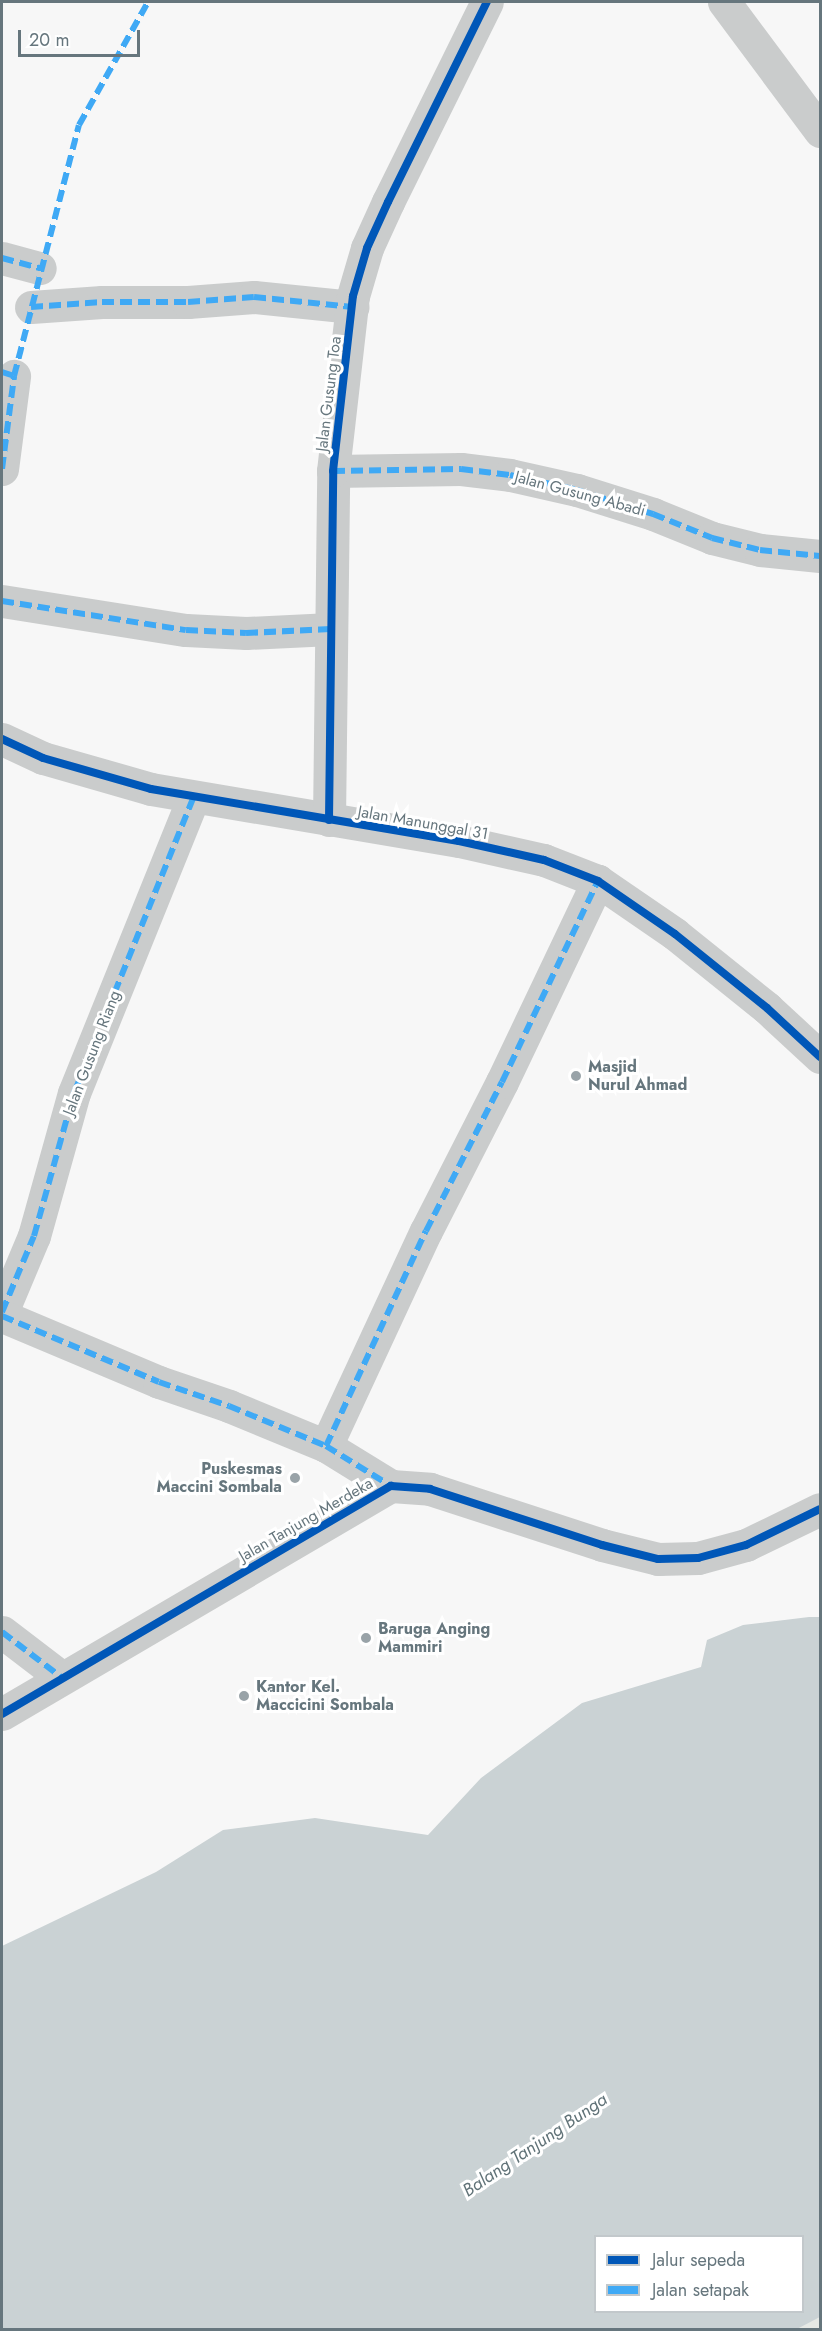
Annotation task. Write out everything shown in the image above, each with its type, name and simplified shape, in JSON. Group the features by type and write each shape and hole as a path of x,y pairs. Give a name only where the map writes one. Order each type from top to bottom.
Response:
{"street":[{"name":"Jalan Gusung Toa","path":"329,820 333,471 352,307 367,248 487,2"},
{"path":"724,2 820,131"},
{"path":"2,258 40,268"},
{"path":"31,307 102,302 188,302 254,297 352,307"},
{"path":"2,469 14,376"},
{"name":"Jalan Gusung Abadi","path":"333,471 461,469 510,475 599,497 653,514 712,538 760,550 820,556"},
{"path":"2,601 186,630 246,633 331,629"},
{"name":"Jalan Manunggal 31","path":"2,739 43,758 151,789 193,798 470,843 544,861 598,881 675,934 767,1008 820,1057"},
{"name":"Jalan Gusung Riang","path":"2,1312 34,1236 74,1093 193,798"},
{"path":"326,1446 426,1231 502,1082 598,881"},
{"path":"2,1316 159,1382 230,1406 326,1446 391,1486"},
{"name":"Jalan Tanjung Merdeka","path":"2,1714 61,1677 153,1627 334,1517 391,1486 410,1486 439,1491 602,1545 658,1559 698,1558 746,1545 820,1509"},
{"path":"2,1632 61,1677"}],"shaded area":[{"path":"820,2317 820,2329 795,2329"}],"water":[{"name":"Balang Tanjung Bunga","path":"820,1617 820,2317 795,2330 2,2329 2,1946 156,1872 223,1830 315,1818 428,1835 481,1778 582,1703 701,1667 707,1640 743,1625"}],"marked path":[{"path":"2,372 14,376 79,125 148,2"},
{"path":"2,258 40,268"},
{"path":"31,307 102,302 188,302 254,297 352,307"},
{"path":"2,469 14,376"},
{"path":"333,471 461,469 510,475 577,490 653,514 712,538 760,550 820,556"},
{"path":"2,601 186,630 246,633 331,629"},
{"path":"2,1312 34,1236 74,1093 193,798"},
{"path":"326,1446 426,1231 502,1082 598,881"},
{"path":"2,1316 159,1382 229,1406 326,1446 391,1486"},
{"path":"2,1632 61,1677"}],"cycle path":[{"path":"329,820 333,471 353,296 367,248 487,2"},
{"path":"2,739 43,758 151,789 459,841 544,860 598,881 675,934 767,1008 820,1057"},
{"path":"2,1714 391,1486 430,1489 602,1545 658,1559 698,1558 746,1545 820,1509"}],"place":[{"name":"Masjid Nurul Ahmad","path":"576,1076"},
{"name":"Puskesmas Maccini Sombala","path":"295,1478"},
{"name":"Baruga Anging Mammiri","path":"366,1638"},
{"name":"Kantor Kel. Maccicini Sombala","path":"244,1696"}]}
